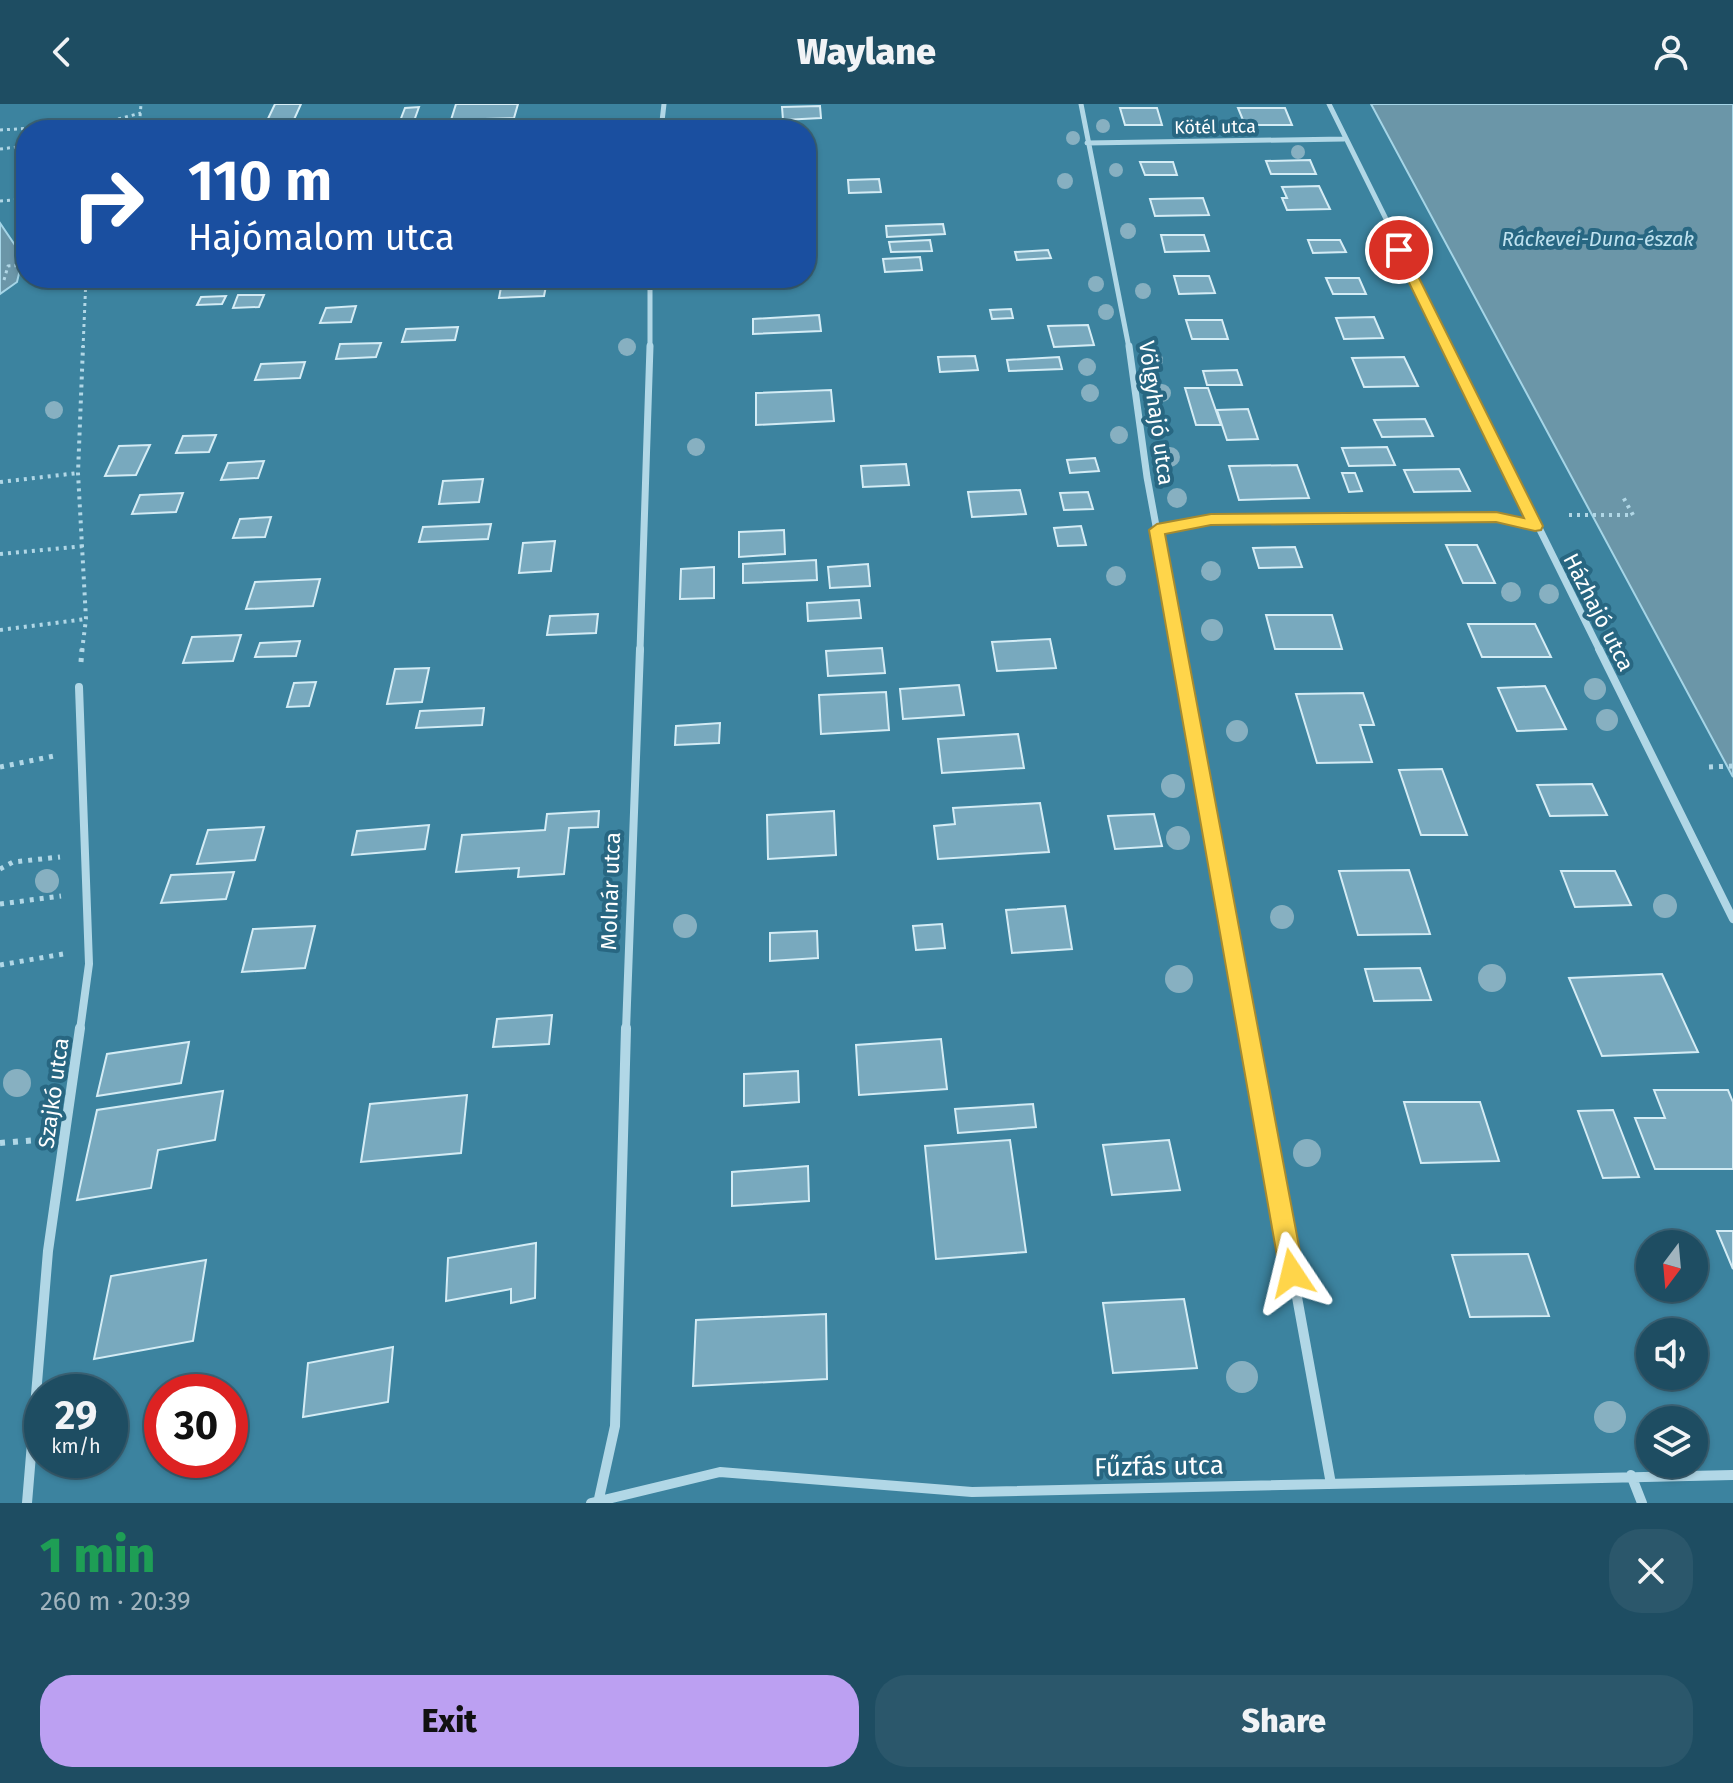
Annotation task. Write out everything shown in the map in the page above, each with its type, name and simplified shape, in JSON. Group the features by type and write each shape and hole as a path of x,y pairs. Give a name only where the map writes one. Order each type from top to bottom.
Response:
{"street":[{"name":"Völgyhajó utca","path":"1081,104 1124,310 1157,530 1331,1484"},
{"name":"Házhajó utca","path":"1329,104 1535,526 1733,919"},
{"name":"Kötél utca","path":"1087,143 1344,139"},
{"name":"Molnár utca","path":"596,1502 615,1426 628,943 650,403 650,288"},
{"path":"1157,530 1211,519 1496,517 1535,526"},
{"name":"Szajkó utca","path":"27,1503 48,1251 87,980 79,687"},
{"name":"Fűzfás utca","path":"596,1502 720,1472 972,1498 1331,1484 1733,1475"},
{"path":"1631,1475 1642,1503"}],"path":[{"path":"140,120 141,104"},
{"path":"114,120 141,113"},
{"path":"4,280 8,266 16,266"},
{"path":"79,687 86,619 78,473 86,288"},
{"path":"0,482 78,473"},
{"path":"1569,515 1633,515 1622,495"},
{"path":"0,554 84,546"},
{"path":"0,630 86,619"},
{"path":"0,767 81,751"},
{"path":"1709,767 1733,766"},
{"path":"0,869 13,862 85,855"},
{"path":"0,904 86,893"},
{"path":"0,965 88,950"}],"shaded area":[{"path":"0,104 1371,104 1733,777 1733,1503 0,1503 0,295 16,283 16,288 816,288 816,120 16,120 16,279 0,226"}],"water":[{"name":"Ráckevei-Duna-észak","path":"1371,104 1733,104 1733,777"},
{"path":"0,223 16,247 16,283 0,294"}],"building":[{"path":"275,104 301,104 294,120 267,120"},
{"path":"456,104 518,104 514,118 451,120"},
{"path":"820,106 821,118 783,120 782,107"},
{"path":"419,107 414,120 400,120 405,108"},
{"path":"1120,108 1157,108 1162,125 1125,125"},
{"path":"1238,108 1285,108 1292,125 1245,125"},
{"path":"1310,160 1316,174 1271,174 1266,161"},
{"path":"1140,162 1173,162 1177,175 1145,175"},
{"path":"879,179 881,192 849,193 848,180"},
{"path":"1319,186 1330,209 1287,210 1282,198 1287,198 1282,187"},
{"path":"1203,198 1209,215 1155,216 1150,199"},
{"path":"943,224 945,234 887,237 886,226"},
{"path":"1161,235 1204,235 1209,251 1165,252"},
{"path":"930,240 932,251 891,252 889,242"},
{"path":"1308,240 1340,240 1346,252 1313,253"},
{"path":"1048,250 1051,258 1017,260 1015,252"},
{"path":"920,257 922,270 885,272 883,259"},
{"path":"1174,276 1209,276 1215,293 1179,294"},
{"path":"1326,278 1359,278 1366,294 1333,294"},
{"path":"501,288 546,288 544,296 499,298"},
{"path":"238,295 264,295 259,307 233,308"},
{"path":"226,296 222,304 197,305 201,297"},
{"path":"356,306 351,322 320,323 326,308"},
{"path":"1011,309 1013,318 992,319 990,310"},
{"path":"819,315 821,331 753,334 753,319"},
{"path":"1374,317 1383,338 1344,339 1336,318"},
{"path":"1186,320 1222,320 1228,339 1192,339"},
{"path":"1088,325 1094,345 1054,347 1048,326"},
{"path":"458,327 455,340 402,342 406,329"},
{"path":"381,343 376,357 336,359 340,344"},
{"path":"975,356 978,370 940,372 938,357"},
{"path":"1059,357 1062,369 1009,371 1007,360"},
{"path":"1404,357 1418,386 1364,387 1352,358"},
{"path":"305,362 300,378 255,380 261,364"},
{"path":"1237,370 1242,385 1207,385 1203,371"},
{"path":"1185,388 1208,388 1221,425 1196,425"},
{"path":"831,390 834,421 756,425 756,393"},
{"path":"1248,409 1258,439 1227,440 1217,410"},
{"path":"1425,419 1433,436 1382,437 1374,420"},
{"path":"216,435 209,452 176,453 183,436"},
{"path":"150,445 136,475 105,476 119,446"},
{"path":"1387,447 1395,465 1349,466 1342,448"},
{"path":"1095,458 1099,471 1070,473 1067,460"},
{"path":"264,461 258,478 221,480 228,463"},
{"path":"906,464 909,485 863,487 861,466"},
{"path":"1297,465 1309,498 1239,500 1229,466"},
{"path":"1459,469 1470,491 1414,492 1404,470"},
{"path":"1342,473 1355,473 1362,491 1349,492"},
{"path":"483,479 479,502 439,504 443,481"},
{"path":"1020,490 1026,514 972,517 968,492"},
{"path":"1088,492 1093,509 1064,510 1060,493"},
{"path":"183,493 176,512 132,514 140,495"},
{"path":"271,517 265,537 233,538 240,519"},
{"path":"491,524 488,539 419,542 423,527"},
{"path":"1081,526 1086,545 1058,546 1054,528"},
{"path":"784,530 785,554 739,557 739,532"},
{"path":"555,541 551,571 519,573 523,543"},
{"path":"1446,545 1477,545 1495,583 1463,583"},
{"path":"1295,547 1302,567 1259,568 1253,548"},
{"path":"816,560 817,580 743,583 743,564"},
{"path":"868,564 870,586 830,588 828,567"},
{"path":"714,567 714,598 680,599 681,569"},
{"path":"320,579 313,606 246,609 255,582"},
{"path":"859,600 861,618 808,621 807,603"},
{"path":"598,614 596,633 547,635 550,616"},
{"path":"1266,615 1332,615 1342,649 1275,649"},
{"path":"1468,624 1535,624 1551,657 1482,657"},
{"path":"241,635 233,661 183,663 192,637"},
{"path":"1050,639 1056,668 997,671 992,642"},
{"path":"300,641 296,656 255,657 260,643"},
{"path":"882,648 885,673 828,676 826,651"},
{"path":"429,668 422,702 387,704 395,669"},
{"path":"316,682 309,706 287,707 294,683"},
{"path":"959,685 964,715 903,719 900,689"},
{"path":"1545,686 1566,729 1517,731 1498,688"},
{"path":"886,692 889,730 821,734 819,695"},
{"path":"1363,693 1374,725 1360,725 1372,762 1317,763 1296,694"},
{"path":"484,708 482,725 416,728 420,711"},
{"path":"720,723 719,743 675,745 676,726"},
{"path":"1018,734 1024,768 942,773 938,739"},
{"path":"1442,769 1467,835 1421,835 1399,770"},
{"path":"1592,784 1607,815 1550,816 1537,785"},
{"path":"1040,803 1049,852 938,859 934,826 955,824 953,808"},
{"path":"599,811 598,827 569,828 564,874 518,877 519,868 456,872 462,835 545,830 547,814"},
{"path":"834,811 836,855 768,859 767,815"},
{"path":"1154,814 1162,846 1115,849 1108,816"},
{"path":"429,825 425,849 352,855 357,831"},
{"path":"264,827 255,860 197,864 208,830"},
{"path":"1409,870 1430,934 1358,935 1339,871"},
{"path":"1561,871 1615,871 1631,905 1575,907"},
{"path":"234,872 226,899 161,903 171,875"},
{"path":"1065,906 1072,949 1012,953 1006,910"},
{"path":"942,924 945,948 916,950 913,926"},
{"path":"315,926 305,968 242,972 253,929"},
{"path":"817,931 818,958 770,961 770,933"},
{"path":"1420,968 1431,1000 1374,1001 1365,969"},
{"path":"1662,974 1698,1052 1602,1056 1569,978"},
{"path":"552,1015 549,1044 493,1047 497,1019"},
{"path":"941,1039 947,1089 859,1095 856,1045"},
{"path":"189,1042 181,1083 97,1096 107,1054"},
{"path":"798,1071 799,1102 744,1106 744,1074"},
{"path":"1654,1090 1728,1090 1733,1102 1733,1169 1655,1169 1635,1118 1665,1118"},
{"path":"223,1091 215,1140 158,1150 151,1188 77,1200 97,1110"},
{"path":"467,1095 461,1153 361,1162 370,1104"},
{"path":"1404,1102 1480,1102 1499,1161 1421,1163"},
{"path":"1033,1104 1036,1127 958,1133 955,1109"},
{"path":"1613,1110 1639,1177 1603,1178 1578,1111"},
{"path":"1010,1140 1026,1252 936,1259 925,1146"},
{"path":"1169,1140 1180,1190 1112,1195 1103,1145"},
{"path":"808,1166 809,1201 732,1206 732,1172"},
{"path":"1717,1231 1733,1231 1733,1269"},
{"path":"536,1243 535,1298 511,1303 511,1289 446,1301 448,1258"},
{"path":"1528,1254 1549,1316 1470,1317 1452,1255"},
{"path":"206,1260 193,1341 94,1359 111,1276"},
{"path":"1184,1299 1197,1368 1113,1373 1103,1303"},
{"path":"826,1314 827,1379 693,1386 696,1320"},
{"path":"393,1347 388,1402 303,1417 308,1363"}],"route":[{"path":"1292,1273 1157,530 1211,519 1496,517 1535,526 1399,250"}]}
